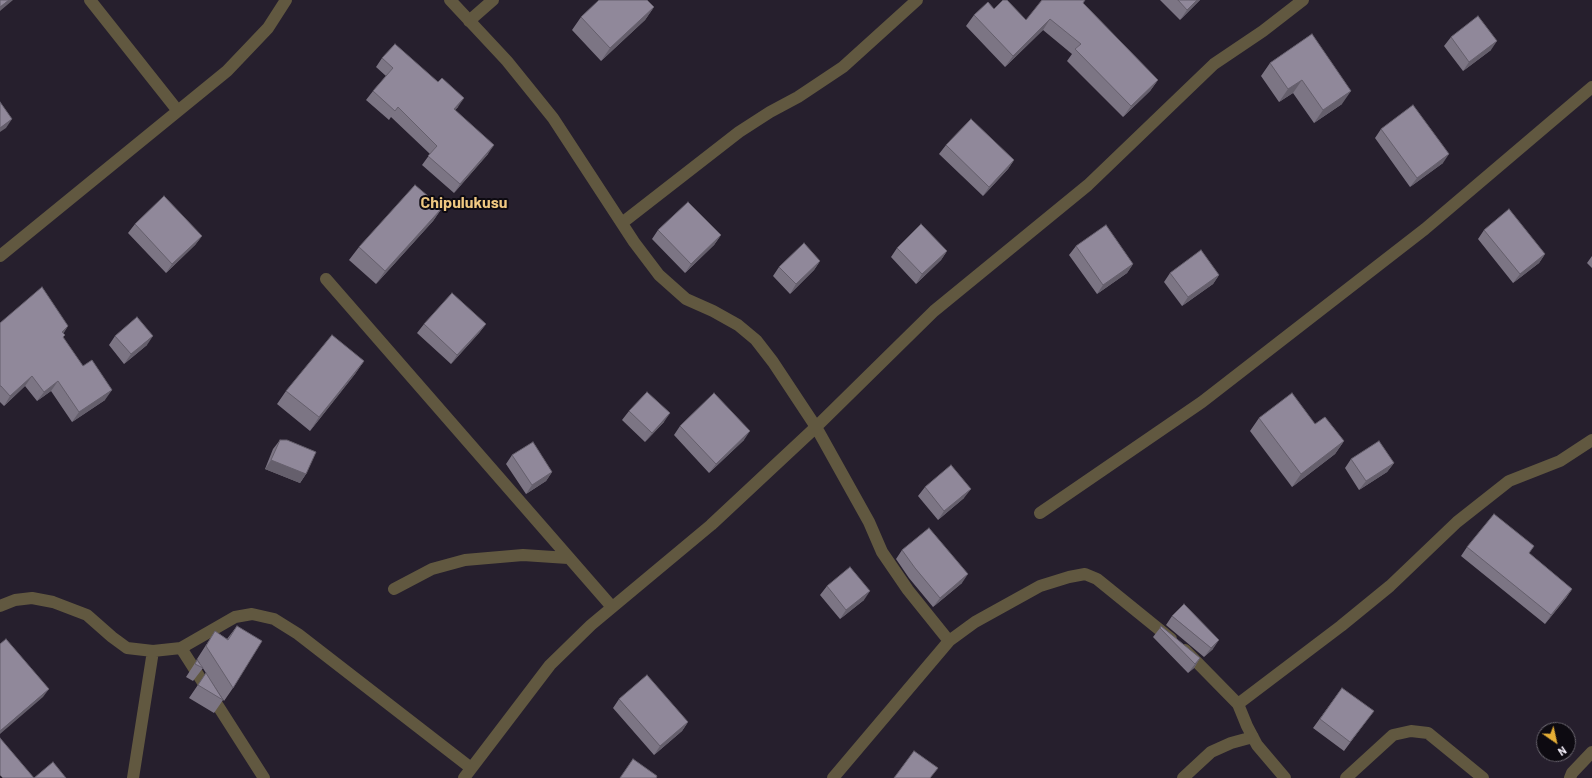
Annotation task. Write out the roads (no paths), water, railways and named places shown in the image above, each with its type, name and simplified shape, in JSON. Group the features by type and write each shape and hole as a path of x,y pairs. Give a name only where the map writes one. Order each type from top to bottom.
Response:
{"street":[{"path":"90,0 178,111"},
{"path":"0,256 227,71 268,28 286,0"},
{"path":"450,0 507,61 553,118 622,224 659,275 686,299 713,311 738,325 756,340 773,362 816,427 869,522 882,552 908,590 949,641"},
{"path":"469,21 493,0"},
{"path":"622,224 739,132 770,112 798,97 843,67 917,0"},
{"path":"0,606 15,600 32,598 53,602 87,615 127,648 153,651 181,648 235,617 252,614 274,619 298,634 468,773 550,665 591,625 711,525 816,427 934,312 1088,185 1214,64 1263,31 1303,0"},
{"path":"1040,513 1202,402 1425,229 1592,87"},
{"path":"326,279 612,607"},
{"path":"1238,704 1372,601 1390,586 1457,522 1509,481 1560,461 1592,440"},
{"path":"394,589 432,569 465,560 523,556 568,558"},
{"path":"833,778 949,641 975,622 1040,586 1069,577 1085,574 1097,579 1193,656 1238,704 1257,745 1285,778"},
{"path":"181,648 264,778"},
{"path":"133,778 153,651"},
{"path":"1346,778 1394,735 1411,731 1428,733 1483,778"},
{"path":"1183,778 1211,752 1230,743 1253,737"},
{"path":"1570,778 1572,773 1592,752"}],"district":[{"name":"Chipulukusu","path":"464,203"}]}
